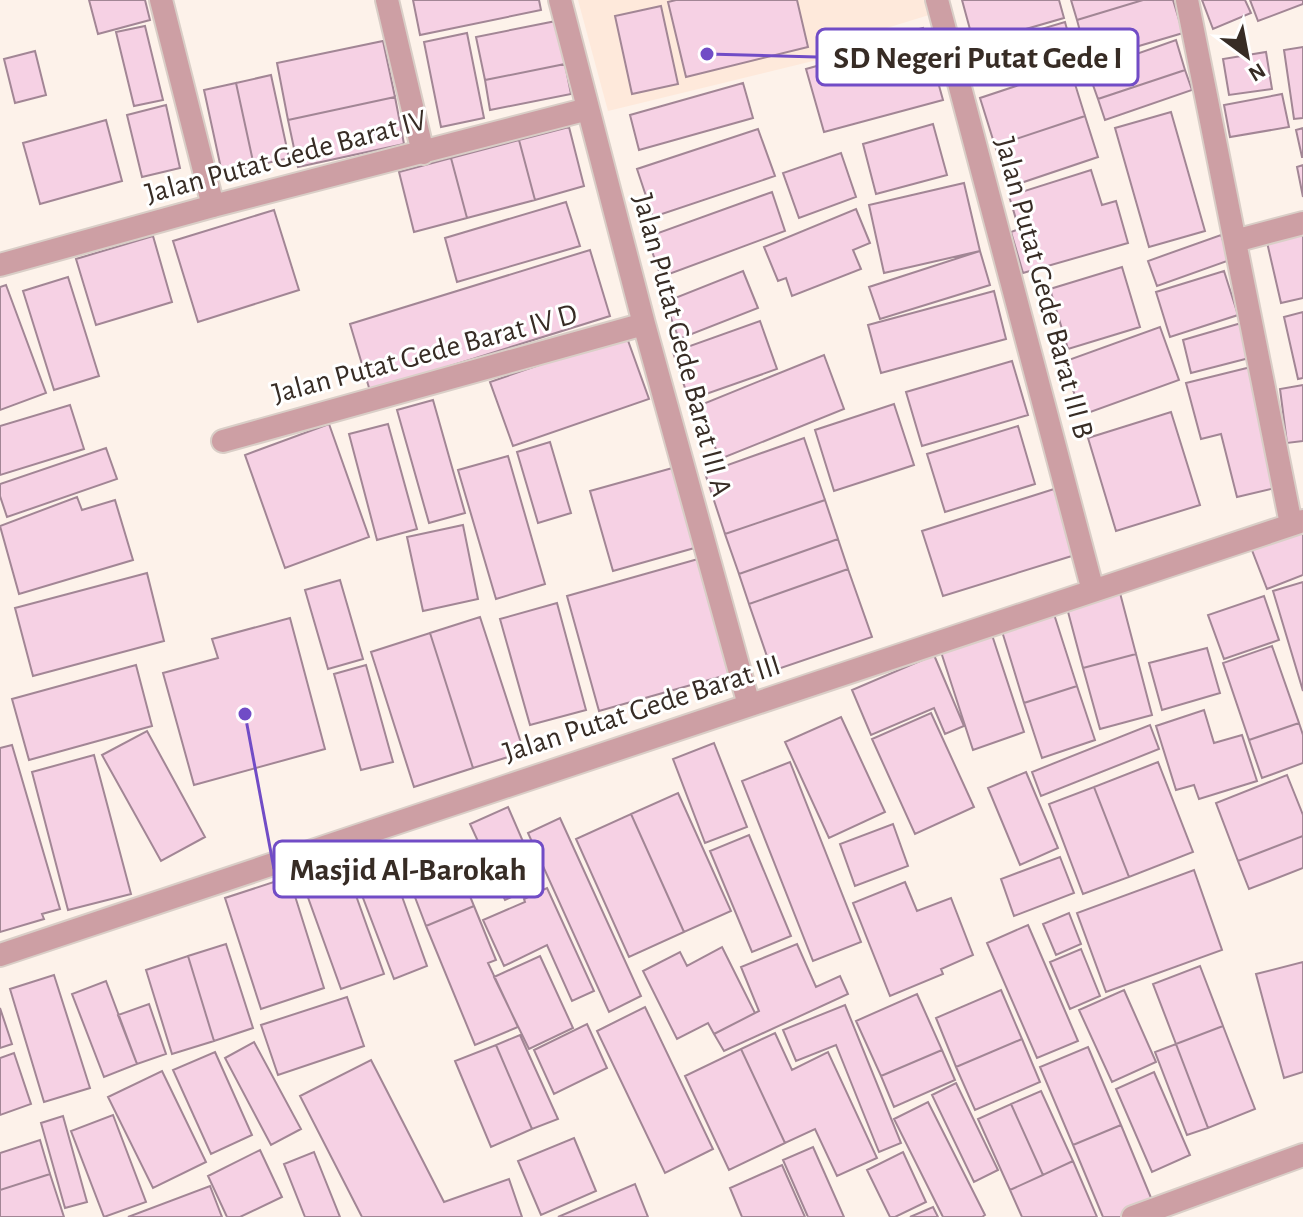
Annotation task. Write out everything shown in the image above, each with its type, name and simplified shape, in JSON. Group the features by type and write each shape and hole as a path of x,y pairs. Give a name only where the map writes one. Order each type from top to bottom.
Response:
{"street":[{"path":"161,0 213,206"},
{"path":"387,0 423,153"},
{"name":"Jalan Putat Gede Barat III A","path":"560,0 644,324 749,705"},
{"name":"Jalan Putat Gede Barat III B","path":"937,0 1093,591"},
{"path":"1187,0 1235,241 1297,522"},
{"name":"Jalan Putat Gede Barat IV","path":"0,265 213,206 588,109"},
{"path":"1235,241 1303,223"},
{"name":"Jalan Putat Gede Barat IV D","path":"223,441 644,324"},
{"name":"Jalan Putat Gede Barat III","path":"0,955 1297,522"},
{"path":"1133,1217 1303,1155"}],"shaded area":[{"path":"578,0 925,0 929,15 825,47 817,60 608,111"}],"building":[{"path":"89,0 145,0 150,20 98,34"},
{"path":"413,0 539,0 541,10 420,35"},
{"path":"797,0 808,47 686,77 668,2"},
{"path":"962,0 1059,0 1064,18 974,44"},
{"path":"1071,0 1143,0 1077,20"},
{"path":"1143,0 1173,0 1183,33 1088,61 1077,20"},
{"path":"1202,0 1245,0 1251,13 1213,29"},
{"path":"1250,0 1303,0 1303,4 1258,21"},
{"path":"661,6 678,84 632,94 615,16"},
{"path":"556,21 565,64 485,80 476,37"},
{"path":"1065,22 1074,55 986,80 977,48"},
{"path":"145,26 163,100 134,106 116,32"},
{"path":"923,28 943,100 824,132 806,69 831,62 829,53"},
{"path":"467,33 484,118 441,127 424,42"},
{"path":"1176,40 1185,70 1098,99 1088,71"},
{"path":"383,41 395,97 288,120 277,63"},
{"path":"1303,47 1303,118 1294,119 1284,50"},
{"path":"35,51 46,95 15,103 4,59"},
{"path":"1266,52 1272,89 1229,95 1223,59"},
{"path":"565,64 571,94 490,110 485,80"},
{"path":"1070,68 1085,116 995,146 980,98"},
{"path":"1185,70 1192,90 1105,120 1098,99"},
{"path":"271,75 289,158 254,166 236,83"},
{"path":"236,83 254,166 222,173 204,90"},
{"path":"743,83 753,118 639,150 630,115"},
{"path":"1282,94 1289,127 1230,137 1224,105"},
{"path":"395,97 404,144 298,167 288,120"},
{"path":"166,105 180,168 142,177 127,115"},
{"path":"1171,112 1205,231 1149,247 1115,128"},
{"path":"1085,116 1098,157 1009,187 995,146"},
{"path":"106,120 122,181 40,204 23,143"},
{"path":"933,124 947,175 876,194 863,144"},
{"path":"569,127 584,186 535,200 519,140"},
{"path":"1303,128 1303,157 1302,157 1296,130"},
{"path":"758,129 775,176 653,217 637,169"},
{"path":"519,140 535,200 467,218 451,158"},
{"path":"841,153 856,197 799,218 783,173"},
{"path":"451,158 467,218 414,232 399,172"},
{"path":"1303,165 1303,197 1297,167"},
{"path":"1091,170 1102,205 1116,201 1128,243 1023,273 1011,232 1019,229 1009,196"},
{"path":"964,183 980,251 884,273 869,205"},
{"path":"772,192 785,231 661,277 647,237"},
{"path":"566,202 580,246 457,282 445,238"},
{"path":"856,209 870,243 853,250 861,269 792,296 786,278 778,281 764,247"},
{"path":"274,210 299,290 198,322 173,241"},
{"path":"1303,230 1303,298 1281,303 1266,238"},
{"path":"1221,235 1230,260 1157,286 1148,261"},
{"path":"153,236 172,302 96,325 76,259"},
{"path":"590,250 610,316 370,391 350,324"},
{"path":"980,251 990,285 880,319 869,287"},
{"path":"1122,267 1140,327 1068,349 1050,289"},
{"path":"743,271 758,308 679,339 665,302"},
{"path":"1224,271 1238,315 1170,337 1156,292"},
{"path":"68,277 99,376 54,390 23,291"},
{"path":"6,285 46,393 0,410 0,287"},
{"path":"994,291 1006,339 881,373 868,325"},
{"path":"1303,312 1303,378 1298,379 1284,317"},
{"path":"760,321 777,369 689,400 673,352"},
{"path":"1248,321 1257,356 1191,373 1183,340"},
{"path":"1160,327 1179,380 1082,415 1063,362"},
{"path":"626,335 649,399 513,446 490,382"},
{"path":"824,355 844,409 720,459 698,406"},
{"path":"1012,361 1028,415 922,446 906,392"},
{"path":"1255,366 1279,487 1237,497 1221,434 1201,439 1186,383"},
{"path":"1303,385 1303,441 1287,443 1280,389"},
{"path":"433,400 465,513 429,523 397,410"},
{"path":"894,404 914,465 834,491 815,430"},
{"path":"70,405 84,449 0,475 0,426"},
{"path":"1171,412 1200,505 1116,531 1088,438"},
{"path":"329,424 369,537 285,568 245,455"},
{"path":"388,424 417,529 377,540 349,434"},
{"path":"1018,426 1035,484 945,512 927,454"},
{"path":"804,438 825,500 725,534 705,473"},
{"path":"550,442 571,513 538,523 517,452"},
{"path":"106,448 117,479 7,517 0,496 0,484"},
{"path":"508,456 545,584 496,599 458,470"},
{"path":"676,467 698,547 613,571 590,491"},
{"path":"1054,489 1075,555 943,596 922,531"},
{"path":"77,497 82,510 115,500 133,560 19,594 0,526"},
{"path":"825,500 838,539 739,574 725,534"},
{"path":"463,525 478,599 423,611 407,537"},
{"path":"1303,526 1303,575 1267,589 1250,545"},
{"path":"838,539 848,569 749,604 739,574"},
{"path":"698,559 730,674 599,711 567,596"},
{"path":"848,569 872,637 772,671 749,604"},
{"path":"147,573 164,641 33,676 15,608"},
{"path":"340,580 363,659 328,669 305,590"},
{"path":"1303,582 1303,691 1273,591"},
{"path":"1120,593 1136,654 1083,668 1067,608"},
{"path":"1264,596 1279,640 1224,659 1208,615"},
{"path":"557,603 586,710 530,725 500,619"},
{"path":"1053,611 1077,686 1024,703 1001,628"},
{"path":"480,617 524,752 473,768 430,633"},
{"path":"290,618 325,749 194,785 163,673 218,658 212,639"},
{"path":"430,633 473,768 414,787 371,652"},
{"path":"992,635 1024,732 973,750 941,652"},
{"path":"1272,646 1299,723 1249,740 1223,663"},
{"path":"1207,648 1220,693 1162,710 1149,663"},
{"path":"1136,654 1152,715 1100,729 1083,668"},
{"path":"934,655 964,726 945,734 934,708 871,735 852,690"},
{"path":"136,665 152,726 29,760 12,699"},
{"path":"366,665 393,762 361,770 334,674"},
{"path":"1077,686 1095,740 1042,758 1024,703"},
{"path":"1204,710 1214,743 1242,735 1257,781 1199,799 1194,785 1176,790 1156,726"},
{"path":"931,713 974,807 915,834 872,739"},
{"path":"841,717 885,812 829,838 785,742"},
{"path":"1299,723 1303,735 1303,763 1262,778 1249,740"},
{"path":"1150,725 1159,749 1041,796 1032,772"},
{"path":"147,731 205,837 161,861 102,755"},
{"path":"714,743 747,827 705,843 673,759"},
{"path":"12,745 60,909 42,914 44,919 0,932 0,748"},
{"path":"94,755 131,894 68,910 32,772"},
{"path":"790,762 861,942 813,961 742,781"},
{"path":"1158,762 1193,852 1129,877 1094,787"},
{"path":"1026,772 1058,848 1020,865 988,788"},
{"path":"1287,775 1303,815 1303,836 1238,861 1216,803"},
{"path":"1094,787 1129,877 1083,894 1049,804"},
{"path":"678,793 731,911 684,932 631,814"},
{"path":"508,807 541,883 505,900 470,824"},
{"path":"631,814 684,932 629,957 576,839"},
{"path":"560,818 641,996 609,1012 528,833"},
{"path":"893,824 908,866 855,886 840,844"},
{"path":"749,835 791,936 752,952 710,851"},
{"path":"1303,836 1303,868 1249,889 1238,861"},
{"path":"452,852 474,906 426,926 405,871"},
{"path":"1060,857 1074,893 1014,916 1001,879"},
{"path":"344,862 384,974 341,989 301,878"},
{"path":"1194,870 1222,950 1106,992 1077,913"},
{"path":"289,877 324,988 261,1009 225,898"},
{"path":"395,877 427,966 394,979 360,890"},
{"path":"905,882 917,911 951,898 973,955 941,969 943,974 890,996 853,903"},
{"path":"547,888 594,991 572,1001 547,945 504,966 483,920 525,902 524,899"},
{"path":"474,906 496,960 488,963 518,1027 475,1045 426,926"},
{"path":"1069,913 1081,944 1056,955 1043,924"},
{"path":"1028,925 1078,1041 1037,1058 987,943"},
{"path":"226,944 253,1028 214,1041 188,956"},
{"path":"797,944 816,987 840,976 848,994 724,1051 714,1034 759,1011 741,967"},
{"path":"722,947 755,1013 714,1034 708,1023 677,1039 643,971 680,952 687,966"},
{"path":"1081,949 1100,996 1070,1009 1050,962"},
{"path":"188,956 214,1041 172,1054 146,970"},
{"path":"540,956 573,1028 529,1049 494,977"},
{"path":"1303,962 1303,1072 1284,1078 1256,974"},
{"path":"1200,966 1223,1026 1176,1044 1153,984"},
{"path":"54,975 90,1088 44,1102 10,989"},
{"path":"106,981 137,1064 104,1077 72,994"},
{"path":"1001,990 1022,1039 956,1067 936,1018"},
{"path":"1124,990 1156,1062 1112,1082 1079,1010"},
{"path":"917,994 942,1050 881,1076 856,1021"},
{"path":"347,997 364,1046 278,1075 261,1025"},
{"path":"149,1004 166,1054 137,1064 118,1015"},
{"path":"845,1005 901,1143 879,1152 836,1045 796,1061 783,1030"},
{"path":"645,1007 713,1149 665,1173 597,1031"},
{"path":"0,1008 12,1044 0,1048"},
{"path":"587,1024 607,1068 554,1094 534,1050"},
{"path":"1223,1026 1255,1109 1208,1128 1176,1044"},
{"path":"775,1033 792,1070 828,1052 877,1158 837,1176 815,1129 785,1143 741,1049"},
{"path":"520,1035 558,1119 532,1129 496,1045"},
{"path":"1022,1039 1040,1082 975,1110 956,1067"},
{"path":"254,1042 301,1129 271,1145 225,1058"},
{"path":"1176,1044 1208,1128 1187,1135 1155,1052"},
{"path":"496,1045 532,1129 491,1147 455,1061"},
{"path":"1088,1047 1121,1125 1073,1145 1040,1067"},
{"path":"741,1049 785,1143 729,1170 685,1076"},
{"path":"942,1050 955,1080 894,1107 881,1076"},
{"path":"215,1052 252,1135 211,1154 173,1070"},
{"path":"14,1053 31,1104 0,1115 0,1058"},
{"path":"371,1060 444,1202 509,1179 522,1217 362,1217 300,1096"},
{"path":"162,1071 206,1162 153,1188 108,1097"},
{"path":"1154,1072 1190,1155 1152,1172 1116,1089"},
{"path":"956,1083 998,1170 974,1182 932,1095"},
{"path":"1041,1091 1073,1161 1043,1175 1011,1104"},
{"path":"928,1102 985,1215 982,1217 943,1217 894,1119"},
{"path":"1011,1104 1043,1175 1010,1190 978,1119"},
{"path":"113,1115 146,1202 104,1217 71,1131"},
{"path":"63,1116 87,1202 65,1208 41,1123"},
{"path":"1121,1125 1154,1205 1127,1217 1103,1217 1073,1145"},
{"path":"574,1138 596,1191 541,1215 518,1161"},
{"path":"40,1140 50,1174 0,1190 0,1153"},
{"path":"813,1147 844,1217 808,1217 783,1160"},
{"path":"260,1150 282,1197 240,1217 227,1217 208,1176"},
{"path":"314,1152 340,1217 305,1217 284,1164"},
{"path":"903,1152 926,1202 890,1217 867,1170"},
{"path":"1073,1161 1097,1217 1022,1217 1010,1190"},
{"path":"782,1165 805,1217 742,1217 730,1188"},
{"path":"50,1174 64,1217 0,1217 0,1190"},
{"path":"635,1184 648,1217 558,1217"},
{"path":"210,1186 222,1217 128,1217"},
{"path":"933,1207 938,1217 910,1217"}],"place":[{"name":"SD Negeri Putat Gede I","path":"707,54"},
{"name":"Masjid Al-Barokah","path":"245,714"}]}
